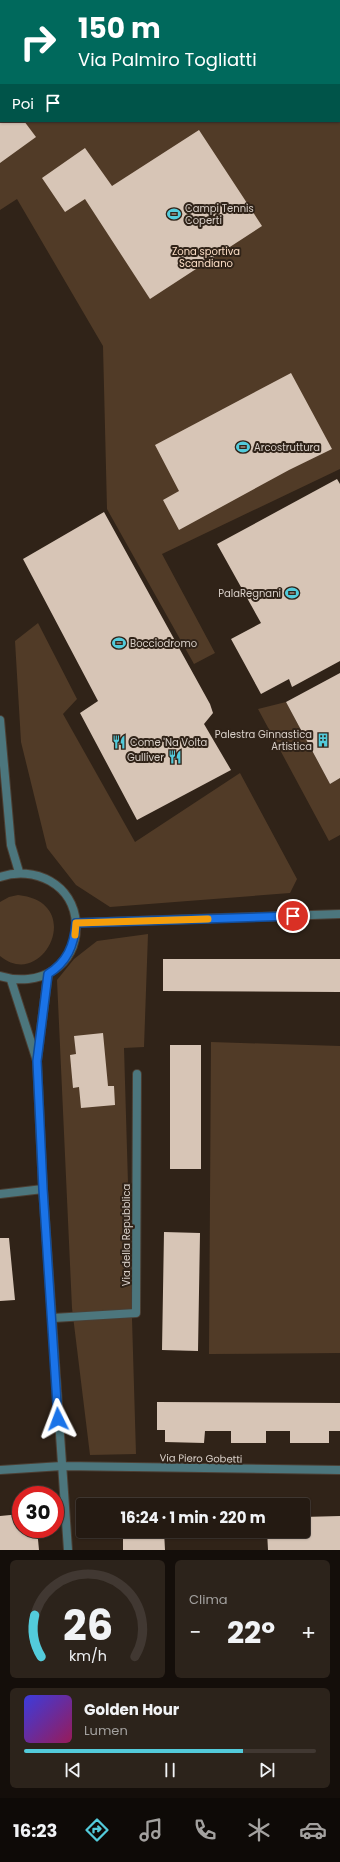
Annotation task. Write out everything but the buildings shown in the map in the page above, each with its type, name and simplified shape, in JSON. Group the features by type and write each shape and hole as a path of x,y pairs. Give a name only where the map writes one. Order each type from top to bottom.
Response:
{"street":[{"path":"0,720 12,845 19,872"},
{"path":"0,877 19,872 37,875 47,879 57,886 68,899 74,910 76,923 75,936 67,956 62,964 48,974 33,980 11,980 0,976"},
{"path":"76,923 340,914"},
{"path":"48,974 37,1061 43,1189 68,1550"},
{"path":"11,980 37,1061"},
{"name":"Via della Repubblica","path":"53,1318 136,1313 137,1074"},
{"path":"0,1194 43,1189"},
{"name":"Via Piero Gobetti","path":"0,1470 62,1466 340,1470"}],"green space":[{"name":"Zona sportiva Scandiano","path":"0,122 340,122 340,469 162,554 215,653 194,664 107,509 103,346 17,199 0,210"},
{"path":"38,623 77,699 63,714 135,842 240,773 297,879 290,893 110,907 76,885 47,848 21,742 15,641"},
{"path":"286,702 330,784 340,778 340,835 329,841 258,709"},
{"path":"18,895 39,901 50,913 54,927 51,942 43,954 31,963 16,964 0,956 0,902 9,897"},
{"path":"148,934 144,1047 124,1048 136,1454 90,1455 72,1308 57,980 74,959 97,941"},
{"path":"211,1042 340,1046 340,1353 209,1354"}],"slow traffic":[{"path":"75,935 76,923 208,919"}],"place":[{"name":"Campi Tennis Coperti","path":"174,214"},
{"name":"Arcostruttura","path":"243,447"},
{"name":"PalaRegnani","path":"292,593"},
{"name":"Bocciodromo","path":"119,643"},
{"name":"Palestra Ginnastica Artistica","path":"323,740"},
{"name":"Come 'Na Volta","path":"119,742"},
{"name":"Gulliver","path":"175,757"}],"route":[{"path":"58,1419 53,1318 43,1189 37,1061 48,974 62,964 72,948 76,923 293,916"}]}
